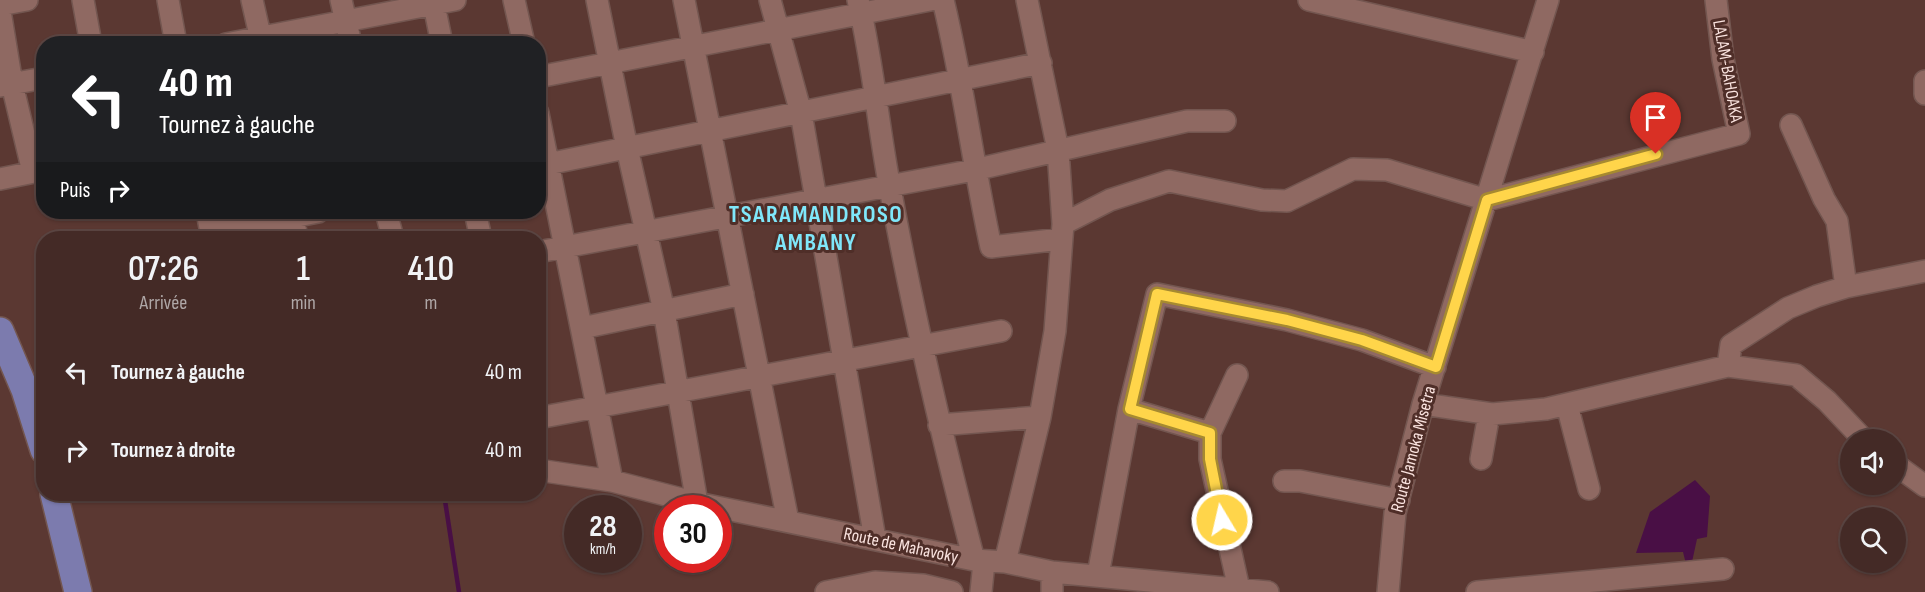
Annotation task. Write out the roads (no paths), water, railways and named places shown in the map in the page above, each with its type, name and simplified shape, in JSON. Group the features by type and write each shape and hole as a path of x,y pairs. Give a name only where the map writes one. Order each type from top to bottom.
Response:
{"main road":[{"path":"0,331 34,389"},
{"path":"56,501 78,592"}],"street":[{"path":"0,5 27,0"},
{"path":"83,0 90,36"},
{"path":"168,0 175,36"},
{"path":"252,0 260,36"},
{"path":"341,0 349,36"},
{"path":"514,0 522,36"},
{"path":"597,0 627,148 664,311 696,495"},
{"path":"684,0 788,521"},
{"path":"770,0 776,30 801,113 875,539"},
{"path":"546,75 776,30 860,7 930,0"},
{"path":"943,0 961,80 974,170 991,247 1062,232 1119,196 1169,181 1262,200 1287,201 1353,170 1387,170 1487,200"},
{"path":"981,592 987,562 1040,417 1055,331 1062,232 1058,150 1028,0"},
{"path":"1311,0 1533,52"},
{"name":"Route Jamoka Misetra","path":"1388,592 1395,513 1423,404 1548,0"},
{"name":"LALAM-BAHOAKA","path":"1487,200 1738,134 1722,59 1716,0"},
{"path":"279,36 441,1 442,36"},
{"path":"860,7 876,93 889,186 939,425 987,562"},
{"path":"0,11 6,85 36,166"},
{"path":"546,164 801,113 876,93 961,80 1041,63"},
{"path":"6,85 36,79"},
{"path":"1925,81 1925,94"},
{"path":"546,251 974,170 1187,121 1225,121"},
{"path":"1791,125 1824,199 1837,221 1846,287"},
{"path":"0,179 36,171"},
{"path":"546,175 567,247 612,481"},
{"path":"230,231 274,219"},
{"path":"1728,366 1731,345 1788,308 1846,287 1925,271"},
{"path":"582,328 743,294"},
{"path":"1098,575 1130,409 1157,294 1287,320 1362,340 1436,367"},
{"path":"546,416 1001,331"},
{"path":"1423,404 1489,414 1567,405 1728,366 1796,375 1827,401 1854,429"},
{"path":"1237,375 1210,433 1210,459 1256,591"},
{"path":"1567,405 1589,489"},
{"path":"1130,409 1210,433"},
{"path":"1481,459 1489,414"},
{"path":"939,425 1040,417"},
{"name":"Route de Mahavoky","path":"546,471 612,481 669,495"},
{"path":"1906,472 1925,486"},
{"path":"1284,481 1300,481 1399,500"},
{"name":"Route de Mahavoky","path":"732,509 987,562 1052,582 1098,575 1256,591"},
{"path":"1477,592 1723,569"},
{"path":"826,592 875,582 922,585 952,592"}],"waterway":[{"path":"445,501 459,592"}],"district":[{"name":"TSARAMANDROSO AMBANY","path":"816,228"}]}
